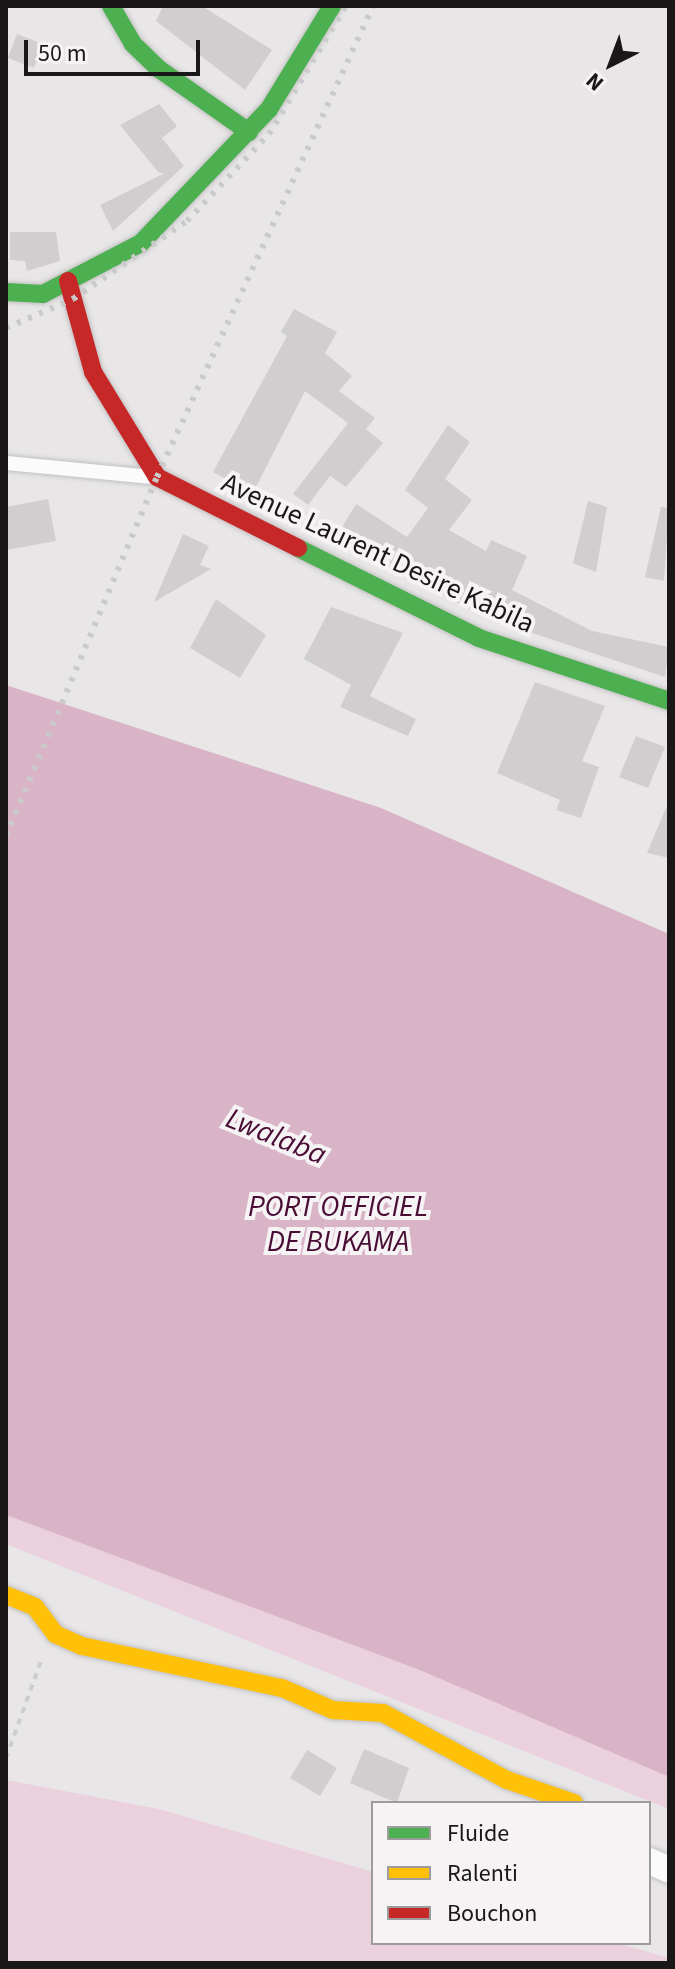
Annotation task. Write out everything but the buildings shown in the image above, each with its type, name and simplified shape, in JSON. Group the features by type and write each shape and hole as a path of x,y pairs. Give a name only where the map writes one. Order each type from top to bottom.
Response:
{"street":[{"path":"111,6 133,44 159,69 249,132"},
{"path":"6,292 43,294 141,243 249,132 299,64 332,6"},
{"path":"68,281 93,372 157,477"},
{"name":"Avenue Laurent Desire Kabila","path":"157,477 479,638 669,701"},
{"path":"6,1595 35,1607 55,1634 82,1646 282,1688 333,1710 383,1713 507,1780 568,1801"}],"lane":[{"path":"6,463 157,477"}],"path":[{"path":"6,1758 55,1634"}],"shaded area":[{"path":"6,1515 417,1669 669,1777 669,1809 651,1801 6,1544"},
{"path":"6,1780 159,1809 371,1871 371,1945 624,1945 669,1958 669,1963 6,1963"}],"water":[{"name":"PORT OFFICIEL DE BUKAMA","path":"6,685 381,808 669,934 669,1777 417,1669 6,1515"}],"railway":[{"path":"6,328 73,299 187,221 269,134 346,6"},
{"path":"6,836 157,477 373,6"}],"traffic: fast":[{"path":"111,6 133,44 159,69 249,132"},
{"path":"6,292 43,294 141,243 269,109 332,6"},
{"path":"298,548 479,638 669,701"}],"traffic: slow":[{"path":"6,1595 35,1607 55,1634 82,1646 282,1688 333,1710 383,1713 507,1780 568,1801"}],"traffic: jam":[{"path":"68,281 93,372 157,477 298,548"}],"water label":[{"name":"Lwalaba","path":"276,1137"}]}
